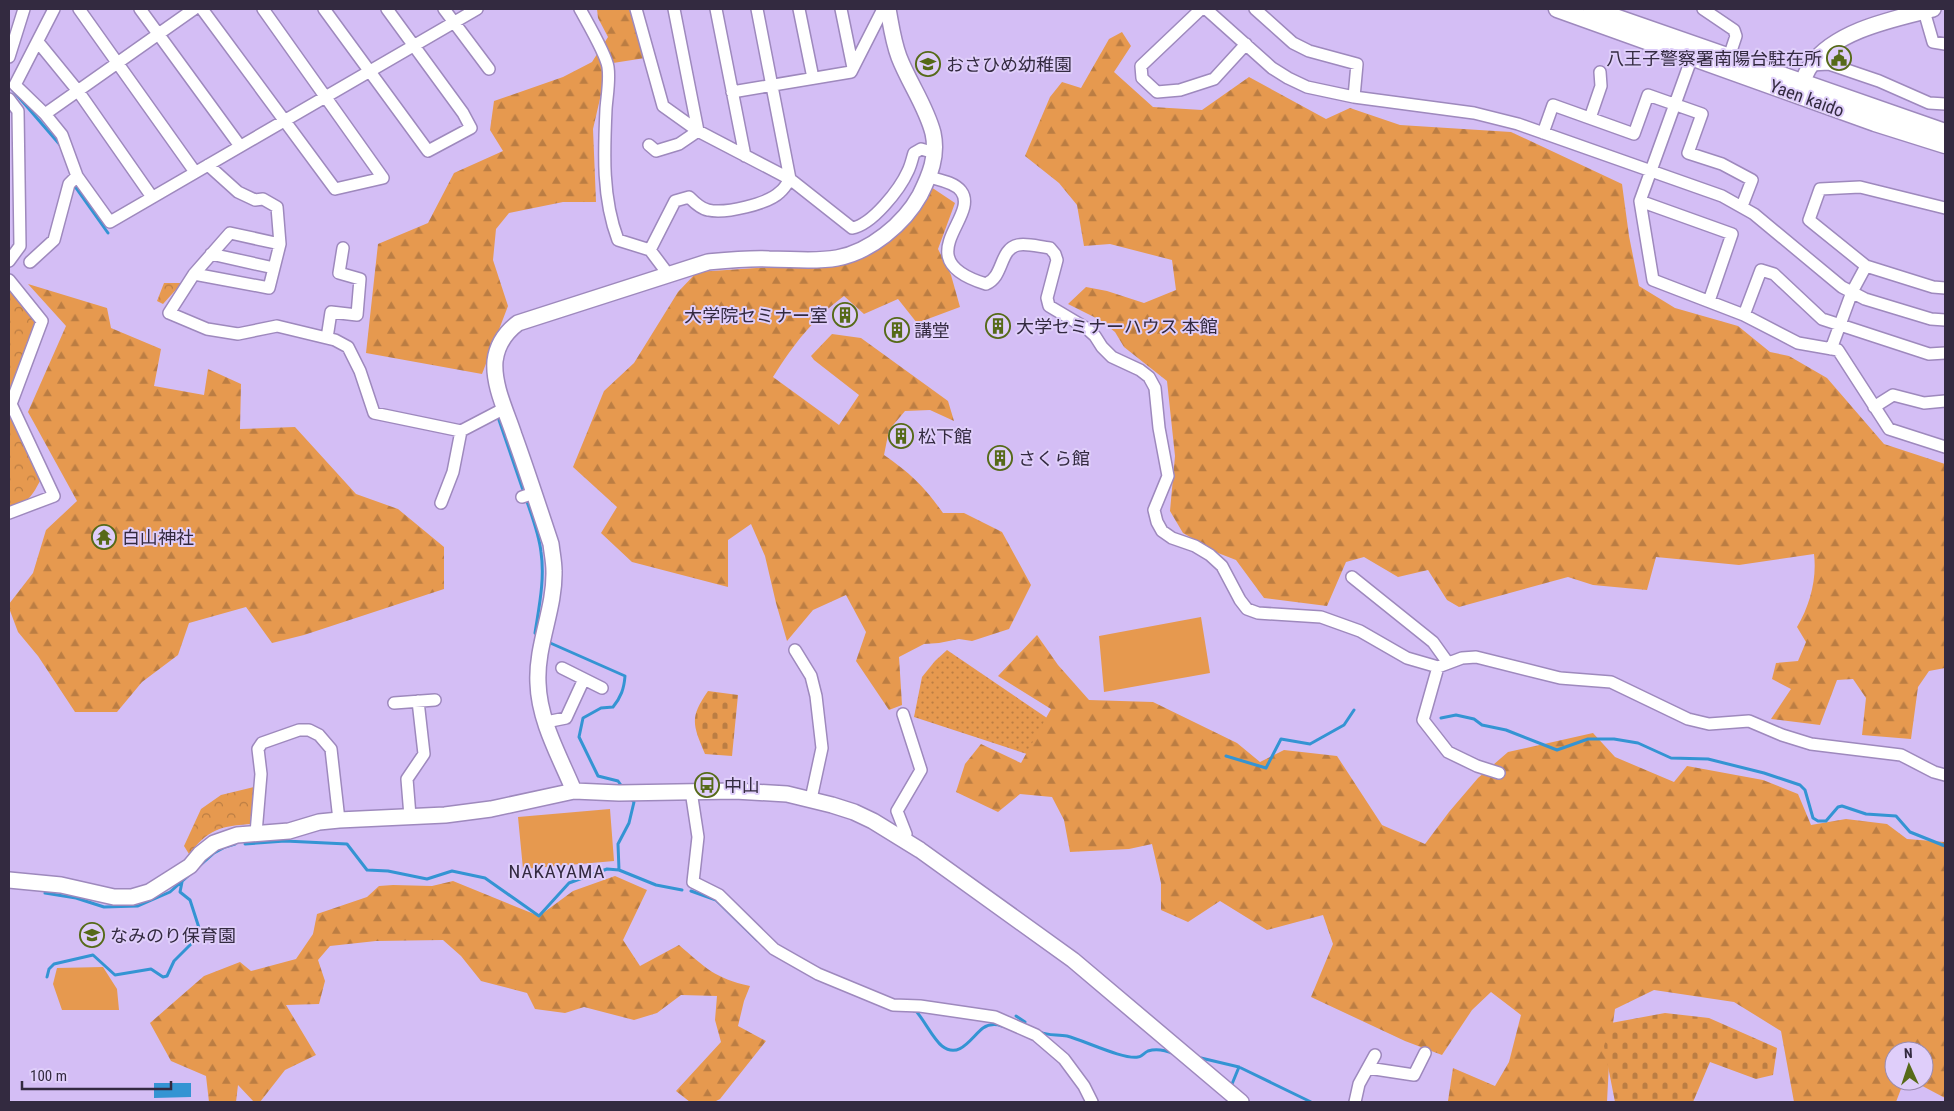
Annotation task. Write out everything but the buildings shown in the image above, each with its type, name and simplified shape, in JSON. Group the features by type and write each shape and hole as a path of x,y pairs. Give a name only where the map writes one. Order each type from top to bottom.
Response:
{"main road":[{"name":"Yaen kaido","path":"1557,9 1692,57 1945,132"},
{"name":"Yaen kaido","path":"1592,9 1729,57 1875,123 1945,145"}],"street":[{"path":"9,57 24,9"},
{"path":"54,9 15,84 46,114 62,134 76,176 110,222 477,9"},
{"path":"79,9 195,172"},
{"path":"140,9 240,146"},
{"path":"46,114 194,9"},
{"path":"202,9 335,189 383,178 263,9"},
{"path":"324,9 428,151 471,128 387,9"},
{"path":"444,9 489,69"},
{"path":"580,9 608,65 609,79 606,98 604,145 605,190 612,225 618,240 650,250 668,274"},
{"path":"636,9 663,106 698,131 790,179 852,228 860,226 874,215 898,189 909,170 914,153 921,149 935,153"},
{"path":"674,9 698,131"},
{"path":"716,9 745,156"},
{"path":"650,250 675,201 689,197 696,204 707,210 731,210 754,206 779,194 790,179 757,9"},
{"path":"799,9 813,78"},
{"path":"841,9 854,68"},
{"path":"732,92 851,72 883,9"},
{"path":"574,791 546,722 538,684 538,666 554,571 551,544 528,495 498,381 495,361 501,342 509,330 518,323 708,262 738,259 815,260 839,258 862,249 884,236 900,221 917,200 929,177 935,153 929,120 898,56 893,40 888,9"},
{"path":"1201,9 1141,66 1142,78 1157,92 1180,90 1214,79 1246,44"},
{"path":"1206,9 1272,68 1307,87 1354,97 1474,113 1518,124 1722,196 1742,206 1842,287 1865,299 1931,320 1945,320"},
{"path":"1255,9 1293,43 1309,51 1357,64 1354,97"},
{"path":"1703,9 1734,30 1736,36 1729,57"},
{"path":"1800,88 1811,65 1829,48 1851,34 1875,25 1929,10 1933,42 1945,44"},
{"path":"9,19 17,31"},
{"path":"38,42 78,91 152,197"},
{"path":"1692,57 1640,201 1653,280 1744,315 1798,343 1838,350 1889,429 1945,447"},
{"path":"1811,65 1829,64 1879,81 1929,103 1945,104"},
{"path":"1590,118 1601,86 1600,72"},
{"path":"1543,133 1553,105 1634,134 1648,95 1702,114 1688,153 1722,164 1752,180 1742,206"},
{"path":"9,99 18,111 20,246 9,261"},
{"path":"649,145 656,150 679,144 698,131"},
{"path":"194,274 269,288 280,244 277,207 263,199 255,200 238,192 208,165"},
{"path":"30,262 54,240 69,184 76,176"},
{"path":"929,177 955,186 962,192 964,206 948,245 950,258 961,273 986,284 993,281 997,276 1006,254 1012,247 1019,244 1050,248 1057,260 1047,298 1049,306 1086,328 1112,357 1140,370 1149,377 1155,388 1159,428 1168,476 1154,510 1156,522 1162,531 1172,538 1195,546 1210,555 1222,566 1240,600 1247,609 1258,613 1321,617 1360,631 1407,658 1443,665 1462,658 1476,657 1560,678 1611,682 1688,719 1708,724 1749,720 1782,735 1811,744 1901,755 1934,772 1945,775"},
{"path":"1945,208 1860,187 1820,189 1809,220 1866,266 1933,287 1945,288"},
{"path":"1640,201 1732,234 1710,301"},
{"path":"280,244 230,233 194,274 168,313 207,329 238,334 276,326 327,338 348,347 360,371 374,414 461,431 505,408"},
{"path":"327,338 331,312 357,315 360,279 339,273 343,248"},
{"path":"211,254 274,268"},
{"path":"1830,349 1852,292 1866,266"},
{"path":"1744,315 1761,270 1774,274 1822,319 1929,354 1945,353"},
{"path":"9,280 42,321 11,404 54,496 9,513"},
{"path":"1874,407 1894,395 1924,403 1945,401"},
{"path":"441,503 453,472 461,431"},
{"path":"1352,577 1433,642 1443,665 1424,720 1448,752 1476,766 1499,773"},
{"path":"795,650 806,665 815,689 822,748 811,799"},
{"path":"562,668 602,688"},
{"path":"546,722 566,718 584,679"},
{"path":"394,703 435,700"},
{"path":"410,816 407,779 424,754 418,701"},
{"path":"903,714 921,770 897,811 906,834 904,840"},
{"path":"256,833 261,774 258,749 262,743 299,730 309,730 319,735 331,749 339,820"},
{"path":"9,880 61,885 114,897 132,897 149,892 180,873 214,843 237,834 289,831 319,822 339,820 445,815 492,809 574,791 627,793 691,791 768,792 811,799 860,815 904,840 1073,960 1241,1102"},
{"path":"691,791 698,837 693,882 720,895 774,949 818,974 893,1005 920,1006 995,1017 1036,1035 1064,1059 1084,1086 1092,1102"},
{"path":"1368,1068 1414,1075 1425,1053"},
{"path":"1354,1102 1359,1084 1375,1055"}],"green space":[{"path":"597,9 629,9 645,58 613,63 602,90 593,129 596,202 563,202 509,213 496,229 493,260 508,306 482,374 366,353 378,244 428,223 454,173 503,151 490,130 494,101 563,77 592,62 608,37 598,18"},
{"path":"1122,32 1131,46 1114,72 1153,107 1202,110 1249,77 1326,119 1350,108 1400,125 1511,132 1622,184 1629,236 1639,286 1675,308 1738,326 1770,352 1789,356 1827,378 1884,444 1945,464 1945,668 1929,671 1918,687 1911,739 1862,735 1866,698 1853,679 1837,680 1820,725 1771,719 1791,689 1772,679 1776,663 1798,661 1806,642 1797,627 1806,610 1812,592 1814,554 1739,565 1656,557 1647,590 1593,585 1568,577 1459,607 1447,600 1428,570 1398,577 1364,557 1346,562 1327,606 1264,598 1236,560 1218,553 1183,533 1170,511 1175,456 1167,381 1124,347 1115,332 1100,320 1068,304 1086,287 1107,291 1144,303 1176,290 1172,260 1110,244 1084,246 1077,205 1059,183 1025,156 1050,97 1062,82 1081,88 1109,39"},
{"path":"931,187 955,203 938,249 951,275 960,307 917,323 898,299 864,314 844,296 822,314 804,333 773,377 839,425 859,395 811,356 832,334 861,338 948,401 954,421 930,410 905,411 889,430 884,455 916,481 930,495 943,513 964,513 1002,532 1031,585 1009,629 972,641 959,639 924,644 899,657 902,705 889,710 856,661 866,632 846,595 813,610 787,641 765,556 751,524 728,540 728,587 632,562 601,533 617,507 573,467 604,391 634,363 678,292 697,272 856,259 899,234"},
{"path":"164,283 182,283 163,304 157,301"},
{"path":"28,284 107,308 111,328 161,349 154,386 204,395 208,369 241,384 240,429 295,427 356,494 398,509 444,547 444,589 304,635 272,643 246,607 189,623 178,655 142,682 117,712 75,712 38,656 18,632 9,608 9,604 33,573 46,530 77,501 28,412 66,326"},
{"path":"9,286 37,322 9,392"},
{"path":"9,414 35,462 40,481 28,499 9,509"},
{"path":"1201,617 1210,673 1104,692 1099,636"},
{"path":"1037,635 1058,665 1089,700 1153,702 1237,743 1260,762 1284,750 1337,756 1382,825 1425,844 1478,778 1508,752 1593,733 1615,757 1674,782 1687,766 1763,780 1798,794 1811,825 1846,819 1887,824 1907,839 1945,842 1945,1098 1932,1091 1934,1091 1934,1041 1884,1041 1884,1091 1900,1091 1896,1102 1794,1102 1781,1031 1734,1002 1654,990 1615,1009 1610,1044 1607,1102 1450,1102 1448,1101 1453,1068 1495,1086 1509,1062 1521,1015 1491,992 1472,1010 1442,1055 1405,1041 1311,997 1333,944 1323,915 1267,930 1220,901 1188,922 1161,910 1161,883 1152,844 1129,849 1070,852 1064,820 1052,797 1020,794 998,812 956,792 965,764 981,744 1021,763 1051,709 998,676"},
{"path":"947,650 1047,718 1027,754 914,717 922,677"},
{"path":"708,691 738,695 732,756 705,754 698,736 695,722 696,715"},
{"path":"254,787 250,824 230,826 215,831 202,839 189,854 184,846 201,809 221,795"},
{"path":"610,809 614,861 523,869 518,817"},
{"path":"615,876 647,890 623,940 640,966 679,945 719,976 750,986 738,1026 766,1041 720,1099 714,1102 690,1102 676,1091 721,1042 715,1020 717,996 681,995 657,1013 634,1020 584,1007 565,1013 535,1009 527,993 481,981 461,956 443,940 376,941 330,946 318,960 325,981 319,1004 286,1005 316,1055 285,1070 260,1102 254,1102 238,1085 236,1102 209,1102 206,1076 171,1061 150,1023 204,976 240,962 251,971 296,959 313,934 317,914 367,897 379,886 432,886 453,881 539,916 573,891"},
{"path":"103,967 117,989 119,1010 62,1010 53,984 57,968"},
{"path":"1665,1013 1709,1018 1777,1048 1773,1075 1756,1079 1710,1062 1693,1102 1615,1102 1604,1046 1611,1023"}],"water":[{"path":"154,1083 191,1083 191,1097 154,1098"}],"waterway":[{"path":"10,87 61,146"},
{"path":"76,188 108,233"},
{"path":"499,420 524,493"},
{"path":"526,499 537,532 542,562 541,593 535,633 539,636"},
{"path":"548,642 625,676 622,693 613,707 601,708 583,718 579,737 598,776 618,781 623,788"},
{"path":"1226,756 1266,768 1281,739 1310,744 1344,725 1354,710"},
{"path":"1441,718 1456,715 1474,719 1482,725 1506,730 1557,750 1588,739 1614,739 1638,743 1671,758 1708,759 1764,773 1800,785 1805,790 1813,818 1818,821 1826,821 1838,807 1842,806 1866,814 1896,816 1910,832 1945,846"},
{"path":"619,870 618,844 629,823 634,802 631,799"},
{"path":"245,844 285,841 347,844 367,870 388,871 427,879 452,871 485,878 539,916 569,883 607,869 619,870 656,885 682,890"},
{"path":"45,893 76,898 104,907 138,906 170,892 214,853 235,844"},
{"path":"47,977 49,969 54,964 93,955 115,975 151,969 163,977 167,976 174,961 201,934 190,900 180,892 182,882"},
{"path":"691,891 716,900 757,940"},
{"path":"914,1011 916,1011 932,1035 948,1050 960,1049 985,1027 992,1025 1002,1026"},
{"path":"1016,1016 1025,1022"},
{"path":"1040,1032 1067,1036 1123,1056 1139,1057 1148,1051 1155,1050 1174,1054"},
{"path":"1201,1058 1239,1067 1311,1102"},
{"path":"1232,1084 1239,1067"}],"place":[{"name":"八王子警察署南陽台駐在所","path":"1839,58"},
{"name":"おさひめ幼稚園","path":"928,64"},
{"name":"大学院セミナー室","path":"845,315"},
{"name":"大学セミナーハウス 本館","path":"998,326"},
{"name":"講堂","path":"897,330"},
{"name":"松下館","path":"901,436"},
{"name":"さくら館","path":"1000,458"},
{"name":"白山神社","path":"104,537"},
{"name":"中山","path":"707,785"},
{"name":"なみのり保育園","path":"92,935"}],"district":[{"name":"NAKAYAMA","path":"557,871"}]}
